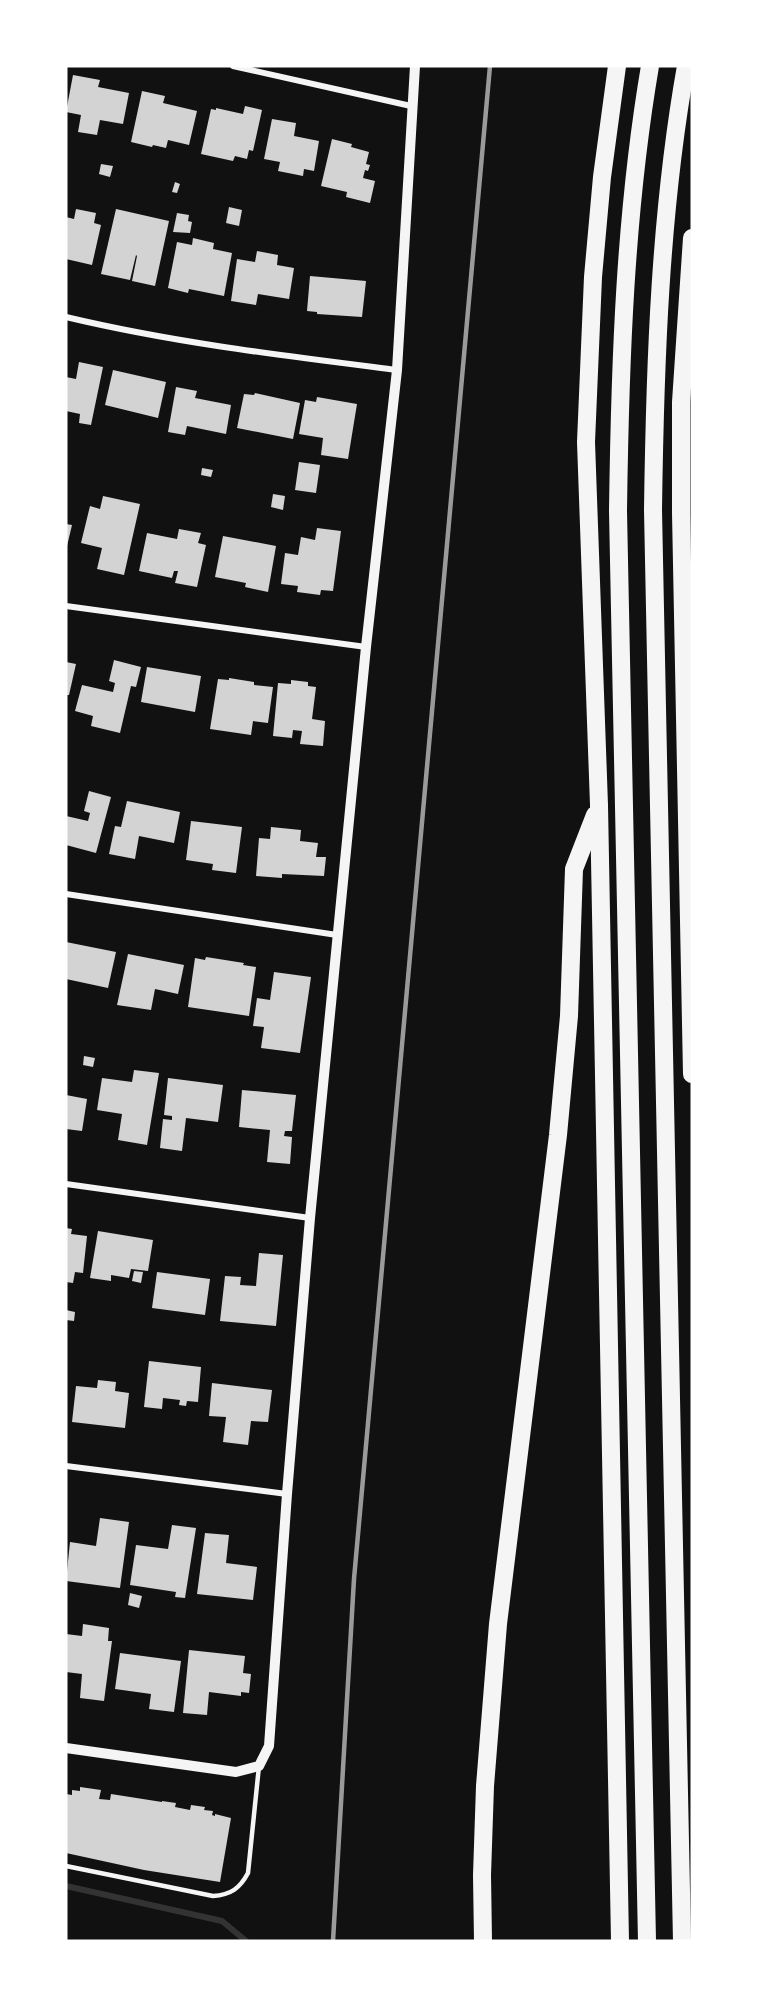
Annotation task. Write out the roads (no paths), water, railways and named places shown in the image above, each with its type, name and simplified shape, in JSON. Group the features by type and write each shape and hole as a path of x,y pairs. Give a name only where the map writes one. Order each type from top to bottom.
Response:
{"highway":[{"path":"617,66 597,232 588,363 586,442 599,805 620,1941"},
{"path":"647,1941 618,511 619,405 626,283 634,176 650,66"},
{"path":"682,1941 653,510 654,404 660,290 670,182 686,66"},
{"path":"692,238 681,402 681,513 692,1074"},
{"path":"483,1941 482,1875 485,1786 498,1624 558,1135 569,1016 574,869 599,805"}],"street":[{"path":"233,66 411,106"},
{"path":"66,1748 236,1772 259,1766 269,1746 310,1218 366,647 397,370 415,66"},
{"path":"66,317 109,328 211,346 397,370"},
{"path":"66,606 366,647"},
{"path":"66,894 337,935"},
{"path":"66,1184 310,1218"},
{"path":"66,1466 287,1494"}],"lane":[{"path":"66,1866 213,1896 224,1896 234,1891 248,1873 259,1766"}],"waterway":[{"path":"66,1886 222,1921 246,1941"}],"railway":[{"path":"333,1941 354,1579 490,66"}]}
